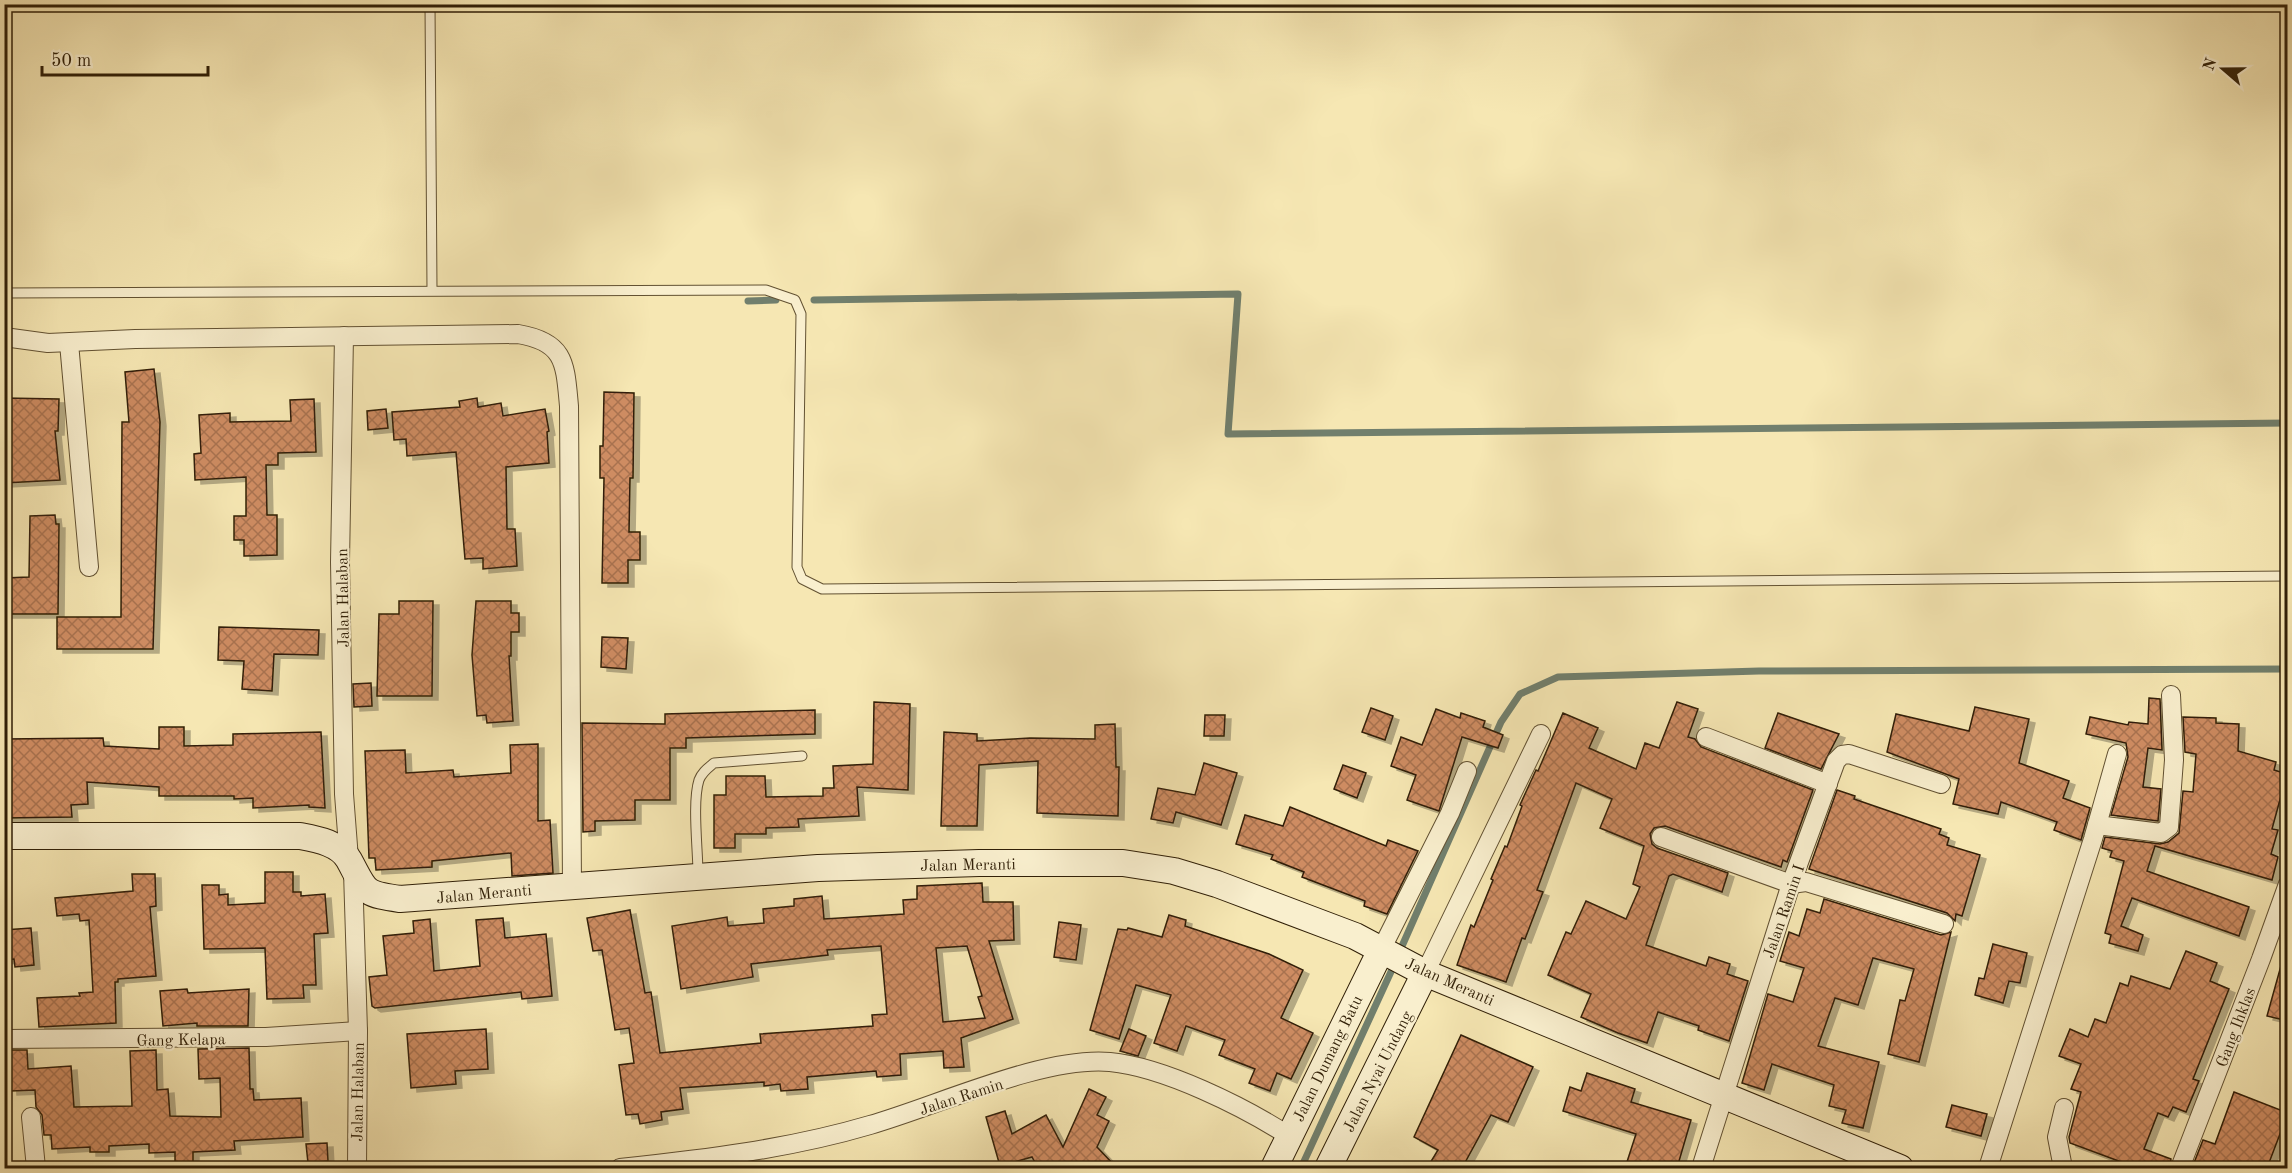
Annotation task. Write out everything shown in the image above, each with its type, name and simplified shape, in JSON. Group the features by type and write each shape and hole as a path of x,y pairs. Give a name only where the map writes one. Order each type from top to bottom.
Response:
{"street":[{"path":"4,337 48,343 135,339 518,334 546,340 559,355 566,376 569,406 572,886"},
{"name":"Jalan Halaban","path":"344,336 340,562 344,794 351,865 358,1031 357,1168"},
{"path":"69,342 89,567"},
{"path":"2097,825 2161,833 2169,827 2174,760 2171,695"},
{"path":"1403,960 1541,734"},
{"path":"1706,737 1828,784"},
{"name":"Jalan Ramin I","path":"1701,1168 1791,884 1839,758 1849,754 1941,784"},
{"path":"1988,1168 2097,825 2117,754"},
{"path":"1403,960 1423,869 1467,771"},
{"name":"Jalan Meranti","path":"4,836 300,836 336,847 351,865 363,888 378,896 400,899 872,865 1124,863 1174,871 1216,884 1403,960 1900,1168"},
{"path":"1660,837 1791,884 1806,882 1944,924"},
{"name":"Gang Ihklas","path":"2180,1168 2285,903 2288,884"},
{"name":"Jalan Dumang Batu","path":"1274,1168 1289,1136 1403,960"},
{"name":"Jalan Nyai Undang","path":"1328,1168 1403,960"},
{"name":"Gang Kelapa","path":"4,1039 266,1038 358,1031"},
{"name":"Jalan Ramin","path":"620,1168 707,1164 834,1135 1041,1070 1108,1062 1145,1070 1234,1103 1289,1136"},
{"path":"2063,1168 2057,1137 2064,1108"},
{"path":"31,1117 36,1168"}],"lane":[{"path":"430,4 432,290"},
{"path":"4,293 766,290 795,300 801,314 797,567 802,579 822,589 2288,576"},
{"path":"698,877 698,795 699,781 705,769 714,763 802,756"}],"building":[{"path":"154,369 160,422 153,649 57,649 57,617 121,617 122,422 129,422 125,372"},
{"path":"604,392 634,393 633,478 630,478 629,532 640,532 640,560 628,560 628,583 602,583 604,478 600,478 600,446 603,446"},
{"path":"4,398 59,399 58,431 55,431 60,480 4,483"},
{"path":"477,398 478,407 501,403 503,416 545,409 549,431 547,432 549,463 506,467 507,529 515,529 517,566 483,569 483,558 465,559 456,452 407,456 406,439 394,440 392,412 460,407 459,401"},
{"path":"314,399 316,452 278,453 278,465 266,465 267,515 277,515 277,555 244,556 244,540 234,540 234,516 246,516 246,477 195,480 194,454 201,453 199,415 230,413 230,422 291,421 290,400"},
{"path":"386,409 388,428 368,430 367,411"},
{"path":"55,515 56,524 59,524 58,614 4,614 4,578 29,577 30,516"},
{"path":"399,601 433,601 432,696 377,696 379,614 399,614"},
{"path":"476,601 511,601 511,613 519,613 519,632 511,632 511,656 509,656 513,721 487,723 486,715 477,716 472,655"},
{"path":"219,627 319,630 318,655 274,654 272,691 242,689 244,661 218,660"},
{"path":"602,637 628,638 626,669 601,667"},
{"path":"371,683 372,706 354,707 353,684"},
{"path":"2149,698 2160,699 2162,750 2148,748 2143,787 2161,789 2158,821 2111,815 2128,757 2126,743 2086,734 2090,717 2128,725 2129,722 2148,724"},
{"path":"874,702 910,704 908,790 857,787 859,816 798,819 799,827 766,828 766,834 735,834 735,848 714,848 714,795 726,795 726,776 765,776 766,797 823,796 823,788 834,788 833,766 873,764"},
{"path":"1677,702 1698,709 1688,737 1695,739 1701,747 1813,790 1787,862 1783,860 1781,867 1665,826 1654,828 1650,834 1652,844 1657,848 1728,873 1722,892 1673,874 1669,876 1646,945 1706,966 1709,957 1730,964 1727,974 1748,981 1729,1041 1698,1030 1699,1026 1658,1012 1647,1043 1618,1033 1581,1017 1591,994 1548,975 1566,932 1571,934 1586,901 1626,919 1640,887 1633,884 1644,846 1600,828 1612,799 1576,783 1537,890 1543,892 1525,939 1522,938 1506,982 1457,965 1471,925 1474,927 1493,880 1491,879 1505,846 1507,847 1522,806 1520,805 1536,770 1538,771 1563,713 1598,728 1589,748 1636,769 1645,743 1659,748"},
{"path":"1975,707 2029,719 2019,763 2069,781 2063,798 2090,808 2081,840 2054,830 2057,822 2001,802 1998,814 1953,804 1959,779 1887,752 1896,714 1969,731"},
{"path":"1371,708 1393,716 1385,740 1362,732"},
{"path":"1436,709 1460,718 1461,713 1485,721 1483,727 1503,735 1498,748 1462,737 1439,811 1407,800 1416,775 1391,766 1401,737 1422,745"},
{"path":"815,710 815,734 686,738 686,748 670,748 670,800 635,800 635,820 595,821 595,831 583,832 582,723 665,724 665,714"},
{"path":"1778,713 1839,734 1821,769 1765,748"},
{"path":"1205,715 1225,715 1224,736 1204,736"},
{"path":"2183,717 2216,718 2216,723 2239,724 2238,751 2276,762 2274,770 2287,774 2272,829 2278,830 2271,854 2278,857 2272,880 2155,846 2147,871 2249,907 2239,936 2132,898 2121,926 2143,935 2138,951 2109,943 2111,935 2105,933 2124,861 2110,857 2112,851 2102,848 2105,837 2160,844 2168,842 2179,833 2183,791 2193,792 2196,754 2185,752"},
{"path":"1115,724 1116,767 1119,767 1118,816 1037,813 1038,761 979,765 977,826 941,826 944,732 977,734 977,741 1030,738 1095,739 1095,725"},
{"path":"159,727 184,727 184,746 233,745 233,734 321,732 325,808 309,807 309,805 253,808 253,798 159,796 159,787 87,782 88,804 71,805 72,817 4,818 4,739 103,738 104,746 159,749"},
{"path":"538,744 538,821 550,820 553,873 512,876 511,853 432,861 432,867 376,870 375,858 369,858 365,751 405,750 406,773 453,770 454,777 511,773 510,745"},
{"path":"1204,763 1237,773 1221,825 1176,812 1173,823 1151,819 1158,788 1195,795"},
{"path":"1343,765 1366,773 1357,798 1334,789"},
{"path":"1837,790 1855,796 1854,799 1941,829 1939,834 1949,838 1947,845 1980,855 1962,916 1956,914 1955,921 1947,913 1809,869"},
{"path":"1290,807 1386,846 1388,840 1418,851 1387,914 1364,906 1365,901 1302,877 1304,872 1271,859 1273,855 1236,844 1245,815 1283,826"},
{"path":"265,872 293,872 293,892 301,892 301,896 325,894 328,933 314,934 316,985 303,985 304,998 267,999 265,948 204,949 202,885 219,885 219,895 228,894 228,905 265,903"},
{"path":"132,874 155,874 156,906 150,907 156,976 118,979 118,982 115,982 116,1023 39,1027 37,998 80,996 79,993 93,992 89,920 80,921 79,914 57,916 55,898 133,891"},
{"path":"982,883 983,902 1013,902 1014,940 989,941 1013,1019 961,1038 964,1067 944,1068 943,1051 900,1054 901,1075 877,1077 876,1071 807,1077 808,1089 781,1091 780,1084 764,1086 764,1082 680,1088 683,1109 661,1112 662,1120 640,1124 638,1114 626,1115 619,1065 634,1063 629,1028 615,1030 602,950 593,951 587,918 630,910 645,993 651,992 660,1053 761,1043 760,1034 873,1026 872,1015 887,1014 881,946 827,950 828,955 751,964 753,977 681,989 672,926 727,917 728,926 764,923 763,909 794,906 794,899 822,896 824,919 904,914 903,900 917,899 917,886","holes":["967,946 982,996 978,997 985,1018 943,1022 936,948"]},
{"path":"1824,899 1941,935 1951,932 1919,1062 1888,1054 1900,1000 1905,1001 1914,969 1873,958 1858,1005 1835,998 1818,1046 1879,1062 1863,1128 1842,1123 1846,1110 1829,1106 1834,1085 1772,1064 1764,1090 1742,1083 1768,994 1793,1002 1804,968 1780,961 1789,932 1799,936 1807,909 1820,913"},
{"path":"1169,915 1186,920 1185,926 1269,954 1303,970 1281,1018 1313,1033 1291,1079 1277,1073 1270,1091 1249,1083 1255,1069 1219,1055 1225,1040 1186,1026 1177,1051 1154,1043 1171,995 1136,985 1119,1039 1090,1030 1118,929 1127,930 1128,928 1162,937"},
{"path":"503,918 505,938 546,934 552,996 522,999 521,992 375,1008 372,1006 369,977 387,975 383,936 414,933 413,921 430,919 434,971 480,966 476,920"},
{"path":"1059,922 1081,925 1076,960 1054,957"},
{"path":"31,928 34,965 15,967 14,959 4,960 4,930"},
{"path":"1993,944 2027,953 2020,983 2009,981 2003,1003 1975,995 1979,978 1984,979"},
{"path":"2186,951 2217,963 2210,981 2229,989 2193,1079 2199,1081 2186,1112 2173,1107 2168,1117 2158,1113 2144,1149 2171,1159 2169,1168 2122,1168 2124,1163 2070,1143 2069,1137 2081,1092 2071,1089 2081,1064 2059,1056 2070,1029 2088,1037 2095,1019 2106,1023 2120,983 2128,986 2131,976 2170,989"},
{"path":"2282,962 2288,963 2288,1021 2267,1016"},
{"path":"187,989 188,993 249,989 248,1026 197,1026 197,1023 163,1026 160,991"},
{"path":"486,1029 488,1069 455,1071 456,1084 411,1088 407,1034"},
{"path":"1129,1029 1146,1036 1138,1056 1120,1051"},
{"path":"1461,1035 1533,1067 1508,1122 1491,1115 1462,1168 1427,1168 1438,1150 1414,1137"},
{"path":"249,1048 250,1089 253,1089 254,1100 301,1098 303,1137 234,1141 235,1150 193,1152 193,1163 175,1163 175,1152 149,1153 149,1144 109,1146 109,1152 90,1152 90,1147 52,1149 51,1135 44,1135 42,1115 36,1107 35,1090 11,1091 9,1050 27,1050 28,1069 71,1066 74,1107 132,1106 130,1051 156,1050 157,1090 168,1089 170,1116 221,1117 220,1078 199,1079 198,1049"},
{"path":"1587,1073 1635,1089 1631,1102 1691,1120 1677,1168 1625,1168 1636,1134 1563,1111 1570,1087 1581,1091"},
{"path":"1089,1089 1106,1097 1097,1115 1109,1121 1097,1147 1117,1168 1038,1168 1032,1157 1000,1166 986,1117 1005,1111 1012,1134 1046,1115 1063,1147"},
{"path":"2234,1092 2288,1113 2267,1168 2192,1168 2203,1140 2215,1144"},
{"path":"1952,1105 1987,1114 1981,1136 1946,1127"},
{"path":"327,1143 328,1161 308,1163 306,1144"}],"waterway":[{"path":"814,300 1238,294 1228,434 2288,423"},
{"path":"748,301 776,300"},
{"path":"1399,953 1501,722 1520,694 1558,677 1759,671 2288,669"},
{"path":"1301,1168 1395,963"}]}
